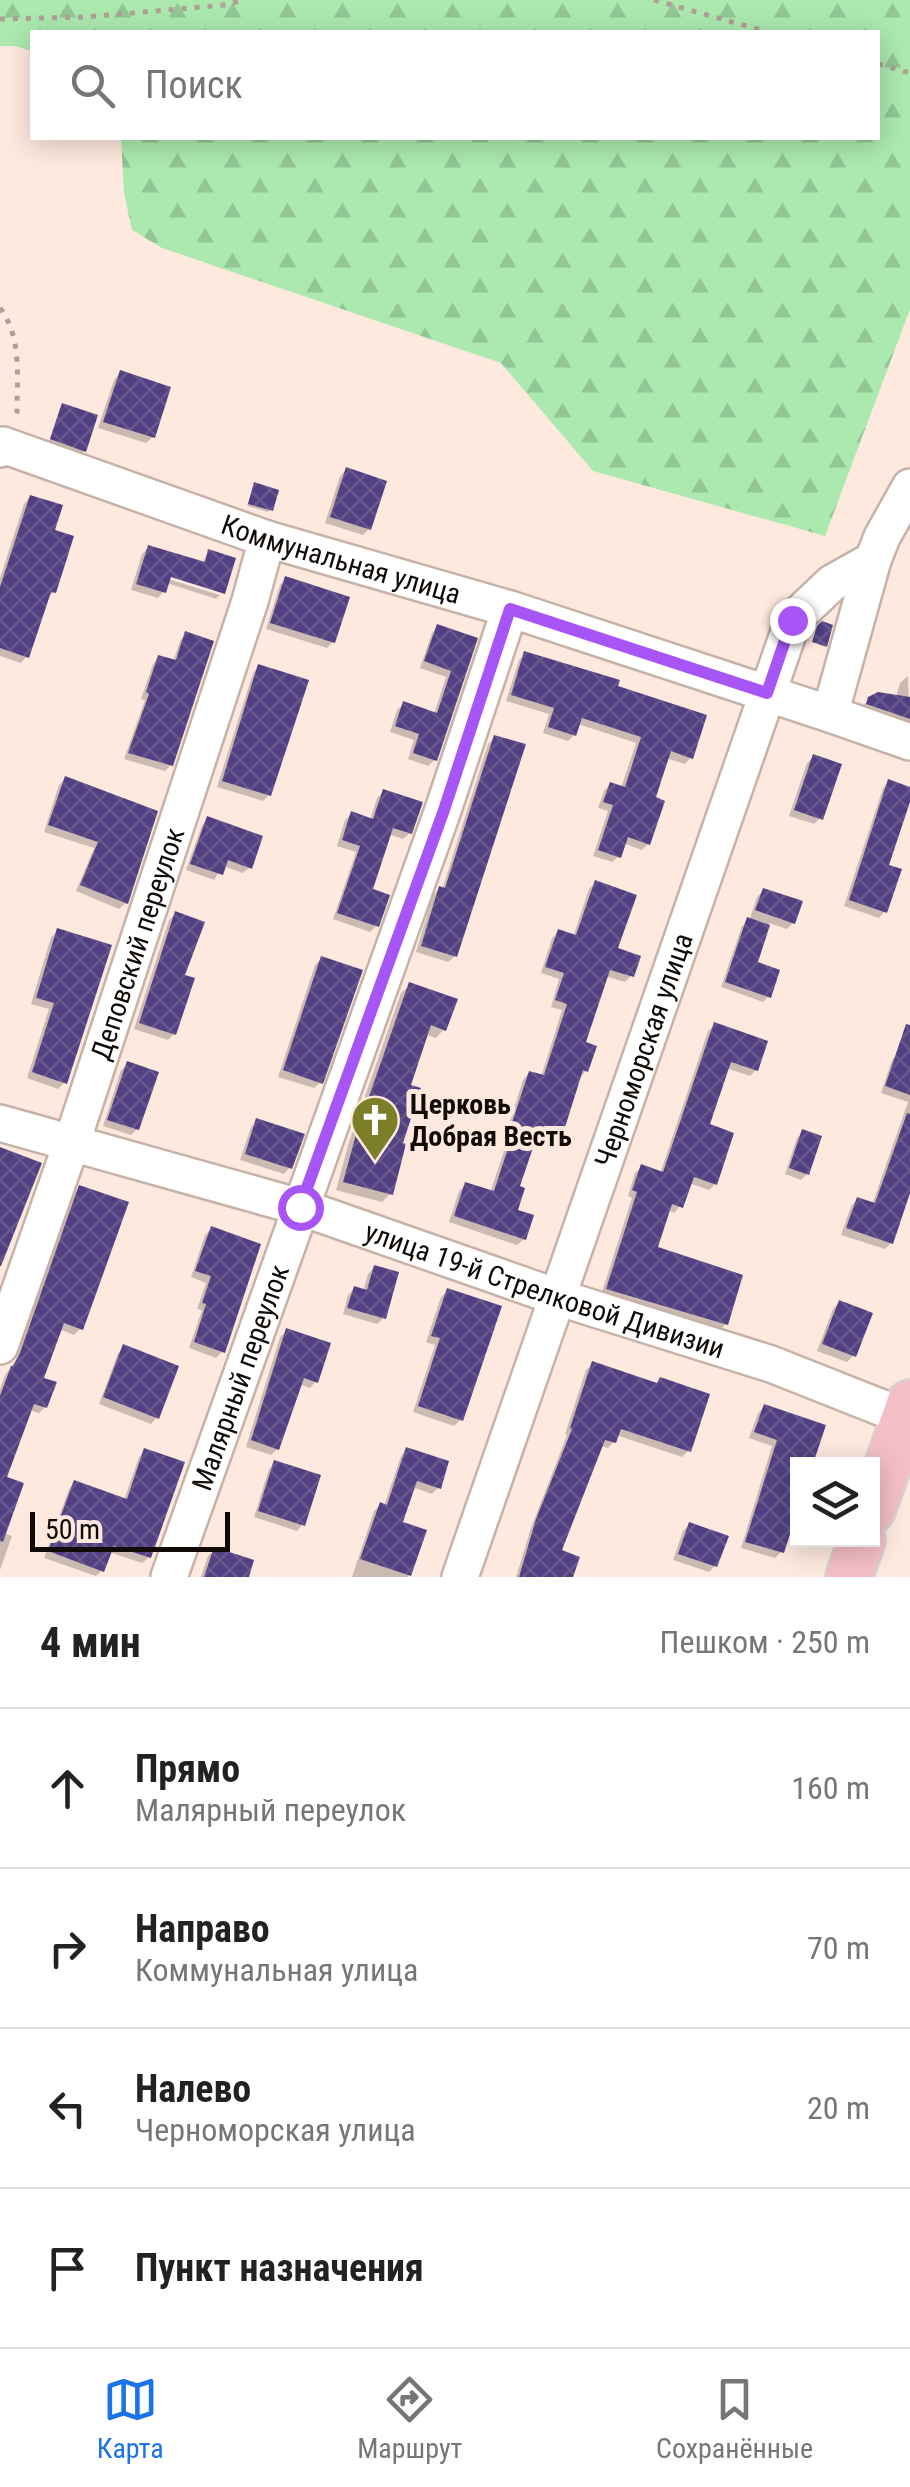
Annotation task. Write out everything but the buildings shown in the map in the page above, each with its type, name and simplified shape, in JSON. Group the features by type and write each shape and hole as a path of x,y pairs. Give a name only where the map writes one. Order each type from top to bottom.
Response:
{"main road":[{"path":"880,1488 908,1413"},
{"path":"849,1577 860,1547"}],"street":[{"name":"Коммунальная улица","path":"1,447 267,539 510,609 910,742"},
{"path":"830,714 873,560 910,487"},
{"name":"Деповский переулок","path":"0,1346 70,1145 267,539"},
{"name":"Черноморская улица","path":"460,1577 792,620 832,584 873,560"},
{"name":"Малярный переулок","path":"169,1577 444,810 510,609"},
{"name":"улица 19-й Стрелковой Дивизии","path":"0,1123 300,1207 908,1413"}],"path":[{"path":"0,20 86,17 244,0"},
{"path":"654,0 761,30"},
{"path":"880,65 910,74"},
{"path":"0,308 12,325 17,360 17,412 1,447"}],"green space":[{"path":"0,0 910,0 910,309 825,536 593,471 501,363 162,248 132,230 124,193 121,140 880,140 880,30 30,30 30,50 0,46"}],"place":[{"name":"Церковь Добрая Весть","path":"375,1162"}],"route":[{"path":"300,1207 444,810 510,609 767,693 792,620"}]}
